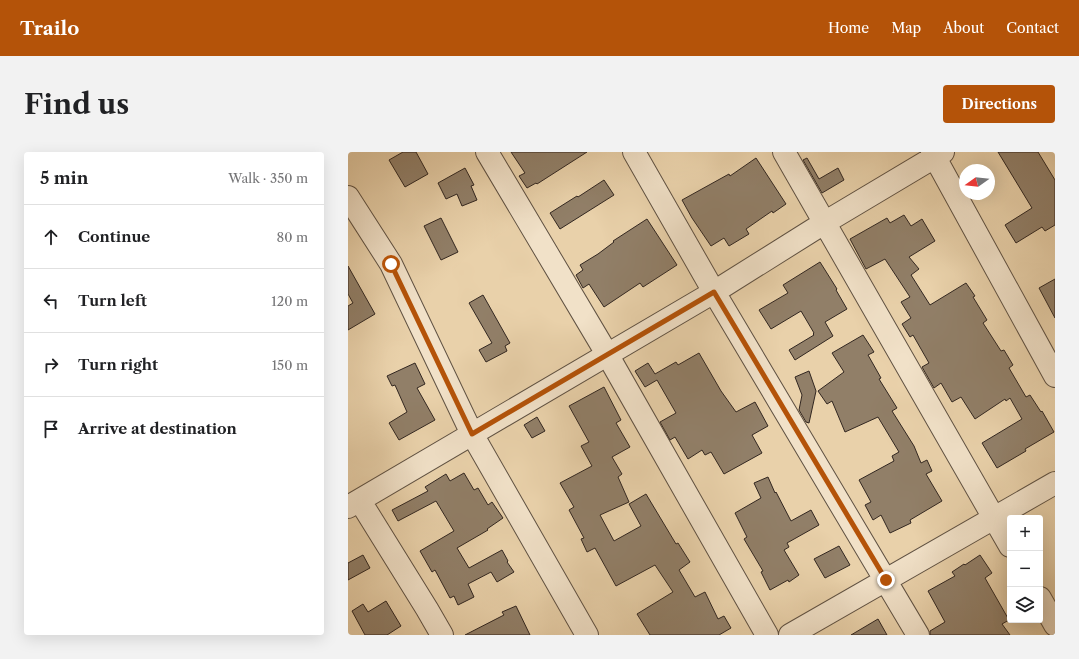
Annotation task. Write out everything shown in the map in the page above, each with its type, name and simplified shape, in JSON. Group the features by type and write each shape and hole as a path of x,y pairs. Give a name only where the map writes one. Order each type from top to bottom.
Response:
{"street":[{"path":"487,152 607,354 767,635"},
{"path":"634,152 714,292 918,635"},
{"path":"784,152 1007,541"},
{"path":"442,635 427,609 354,504 714,292 937,154 1055,376"},
{"path":"348,197 391,264 472,434 587,635"},
{"path":"790,635 1055,483"},
{"path":"1043,603 1055,625"}],"building":[{"path":"403,152 416,152 428,174 405,187 389,160"},
{"path":"511,152 587,152 537,184 536,183 527,188 519,176 525,173"},
{"path":"998,152 1038,152 1055,180 1055,225 1045,231 1042,227 1016,243 1005,225 1032,208"},
{"path":"756,158 786,204 773,213 772,211 746,229 749,234 729,246 724,238 711,246 682,200 729,174 730,176"},
{"path":"807,158 819,179 838,168 844,180 822,193 803,160"},
{"path":"465,168 474,185 471,186 477,200 462,206 457,194 446,199 438,183"},
{"path":"604,180 614,195 560,229 550,213"},
{"path":"904,215 911,226 922,219 935,241 909,257 919,269 911,275 930,305 966,283 975,296 973,297 987,320 983,323 1001,351 1004,350 1013,365 1009,368 1026,397 1030,395 1041,412 1042,411 1054,432 997,468 982,443 1022,419 1010,398 1006,401 1005,399 975,419 961,397 952,402 941,383 934,388 922,367 929,363 913,335 910,337 902,324 911,318 901,302 910,297 885,259 866,269 850,239 887,218 890,223"},
{"path":"441,218 458,252 441,260 424,226"},
{"path":"647,219 677,265 643,287 640,283 604,307 589,284 583,288 576,275 583,270 580,265"},
{"path":"820,262 837,289 836,290 847,309 825,322 833,336 795,360 789,350 814,335 801,311 771,329 759,310 788,293 783,285"},
{"path":"348,266 375,314 348,330 348,306 353,303 348,294"},
{"path":"1055,279 1055,318 1039,288"},
{"path":"483,295 510,343 505,346 507,351 486,362 479,350 492,343 469,303"},
{"path":"863,335 874,352 868,355 881,378 879,379 897,408 892,411 914,446 921,463 927,460 932,471 926,474 942,501 910,520 911,523 890,533 881,515 873,520 865,505 871,502 859,480 894,461 892,456 899,452 878,417 845,432 832,401 827,404 818,391 844,372 832,353"},
{"path":"699,353 721,391 736,412 755,402 768,426 752,435 762,453 724,474 711,452 705,455 702,450 688,459 675,437 670,440 660,422 676,413 657,380 645,387 635,371 648,363 655,374 676,362 678,365"},
{"path":"415,363 425,384 417,388 435,420 399,440 389,423 407,412 395,385 392,386 387,376"},
{"path":"809,371 816,391 809,423 806,422 799,410 802,395 795,377"},
{"path":"604,387 621,420 616,423 630,447 612,457 622,474 618,477 629,502 600,515 614,541 641,526 629,504 646,494 676,544 678,543 690,562 679,570 695,597 705,592 718,619 724,616 731,628 719,635 650,635 637,614 673,592 655,565 616,586 595,548 587,552 581,539 584,538 569,510 574,507 560,483 592,466 581,446 589,442 569,406"},
{"path":"537,417 545,431 532,438 524,425"},
{"path":"464,473 474,490 478,488 488,505 492,502 503,518 487,529 488,530 457,548 469,568 502,550 508,561 507,562 514,572 497,582 491,572 468,584 474,597 458,605 454,596 450,598 435,570 432,572 420,551 454,531 436,501 398,521 392,510 428,491 425,487 446,474 450,481"},
{"path":"768,477 775,493 776,492 791,521 811,510 819,525 787,543 789,547 784,550 799,575 789,582 788,580 770,590 761,572 763,571 744,539 747,537 735,513 761,498 754,483"},
{"path":"839,546 850,565 825,578 814,559"},
{"path":"363,555 370,568 348,580 348,563"},
{"path":"980,555 992,573 985,578 1007,616 1007,621 1002,624 1010,635 930,635 930,631 945,622 928,591 955,576 952,572 964,564 965,565"},
{"path":"386,601 401,626 387,635 365,635 352,611 363,604 368,612"},
{"path":"516,606 530,635 465,635 504,615 502,612"},
{"path":"878,619 887,635 851,635"}],"route":[{"path":"391,264 472,434 714,292 886,580"}]}
